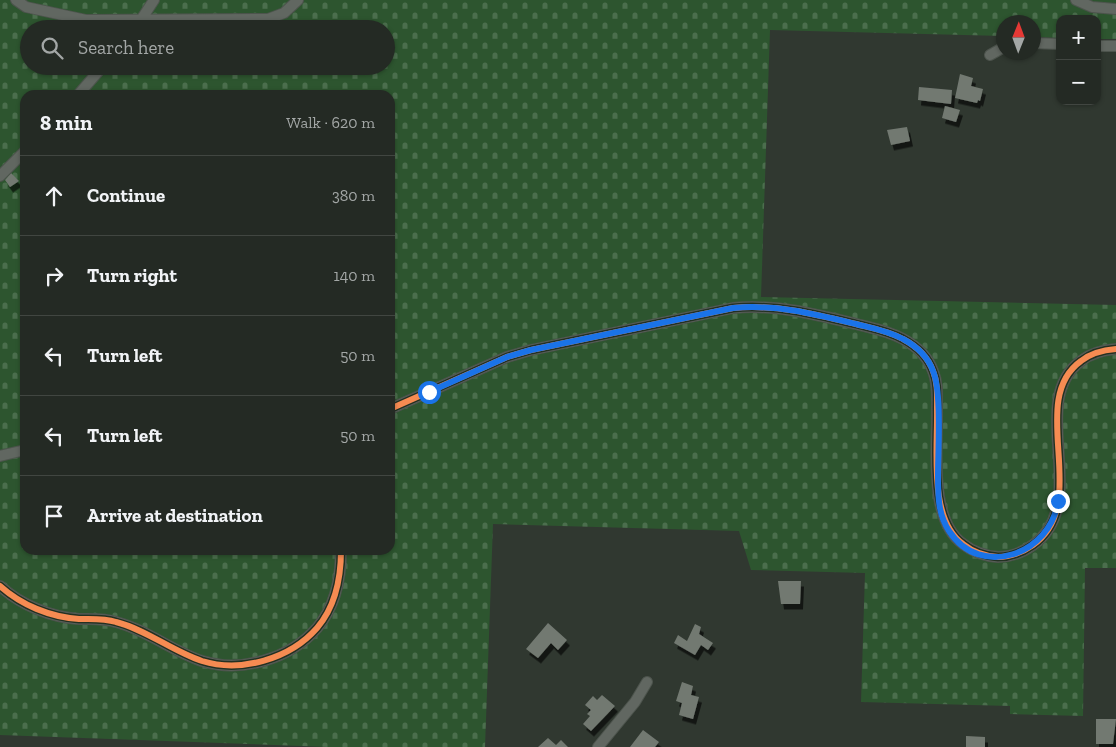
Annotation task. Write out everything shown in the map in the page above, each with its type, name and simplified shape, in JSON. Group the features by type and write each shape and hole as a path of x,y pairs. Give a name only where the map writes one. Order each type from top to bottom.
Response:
{"street":[{"path":"16,0 26,7 86,20 268,19 284,13 298,0"},
{"path":"143,20 154,0"},
{"path":"1076,0 1092,7 1116,9"},
{"path":"1041,43 1056,44"},
{"path":"1101,46 1116,46"},
{"path":"990,55 996,52"},
{"path":"82,90 95,75"},
{"path":"0,176 20,156"},
{"path":"395,407 507,357 531,350 733,308 765,306 805,311 897,335 916,346 934,372 937,390 938,497 941,515 950,533 967,548 987,555 1007,556 1024,550 1038,542 1054,518 1059,492 1058,398 1068,372 1088,356 1116,349"},
{"path":"0,456 20,451"},
{"path":"0,586 27,605 49,614 67,618 115,621 202,661 236,665 270,659 286,651 316,628 337,588 341,555"},
{"path":"598,747 635,702 647,682"}],"green space":[{"path":"0,0 1116,0 1116,39 1101,39 1101,15 1056,15 1056,38 1041,37 1041,15 996,15 996,36 770,30 761,297 1116,305 1116,568 1085,568 1083,716 1010,714 1010,706 861,702 865,573 751,570 739,531 493,524 485,747 328,747 0,735"}],"building":[{"path":"960,74 973,78 971,86 983,89 980,101 978,100 977,103 955,98"},
{"path":"919,87 952,90 951,104 918,100"},
{"path":"945,106 960,110 956,122 942,118"},
{"path":"907,127 910,141 891,145 887,130"},
{"path":"11,173 19,181 10,187 5,180"},
{"path":"778,581 801,581 800,604 781,604"},
{"path":"548,623 567,640 558,650 551,643 538,658 526,649"},
{"path":"695,624 701,627 699,634 713,643 708,650 701,645 695,655 674,643 678,635 687,641"},
{"path":"682,682 693,686 691,695 699,697 693,719 679,715 682,703 676,701"},
{"path":"602,695 615,706 591,731 583,724 590,716 587,714 591,710 585,705 593,696 597,700"},
{"path":"1096,719 1116,719 1113,744 1096,744"},
{"path":"643,730 659,742 655,747 630,747"},
{"path":"966,736 985,737 985,747 966,747"},
{"path":"548,738 556,745 561,740 568,747 538,747"}],"cycle path":[{"path":"395,407 507,357 531,350 733,308 765,307 810,313 841,320 898,336 917,349 928,361 935,376 936,385 937,482 944,518 952,533 967,547 984,555 1003,557 1016,554 1033,545 1050,527 1058,504 1060,479 1057,426 1058,401 1065,379 1085,358 1097,352 1116,349"},
{"path":"0,586 17,599 47,613 68,618 102,619 116,622 138,630 202,661 217,664 248,664 264,661 293,648 317,628 333,601 340,571 341,555"}],"route":[{"path":"429,392 519,353 715,310 765,306 805,311 897,335 916,346 926,359 934,372 937,390 939,506 941,515 950,533 967,548 977,553 997,557 1007,556 1030,548 1045,535 1050,527 1058,501"}]}
